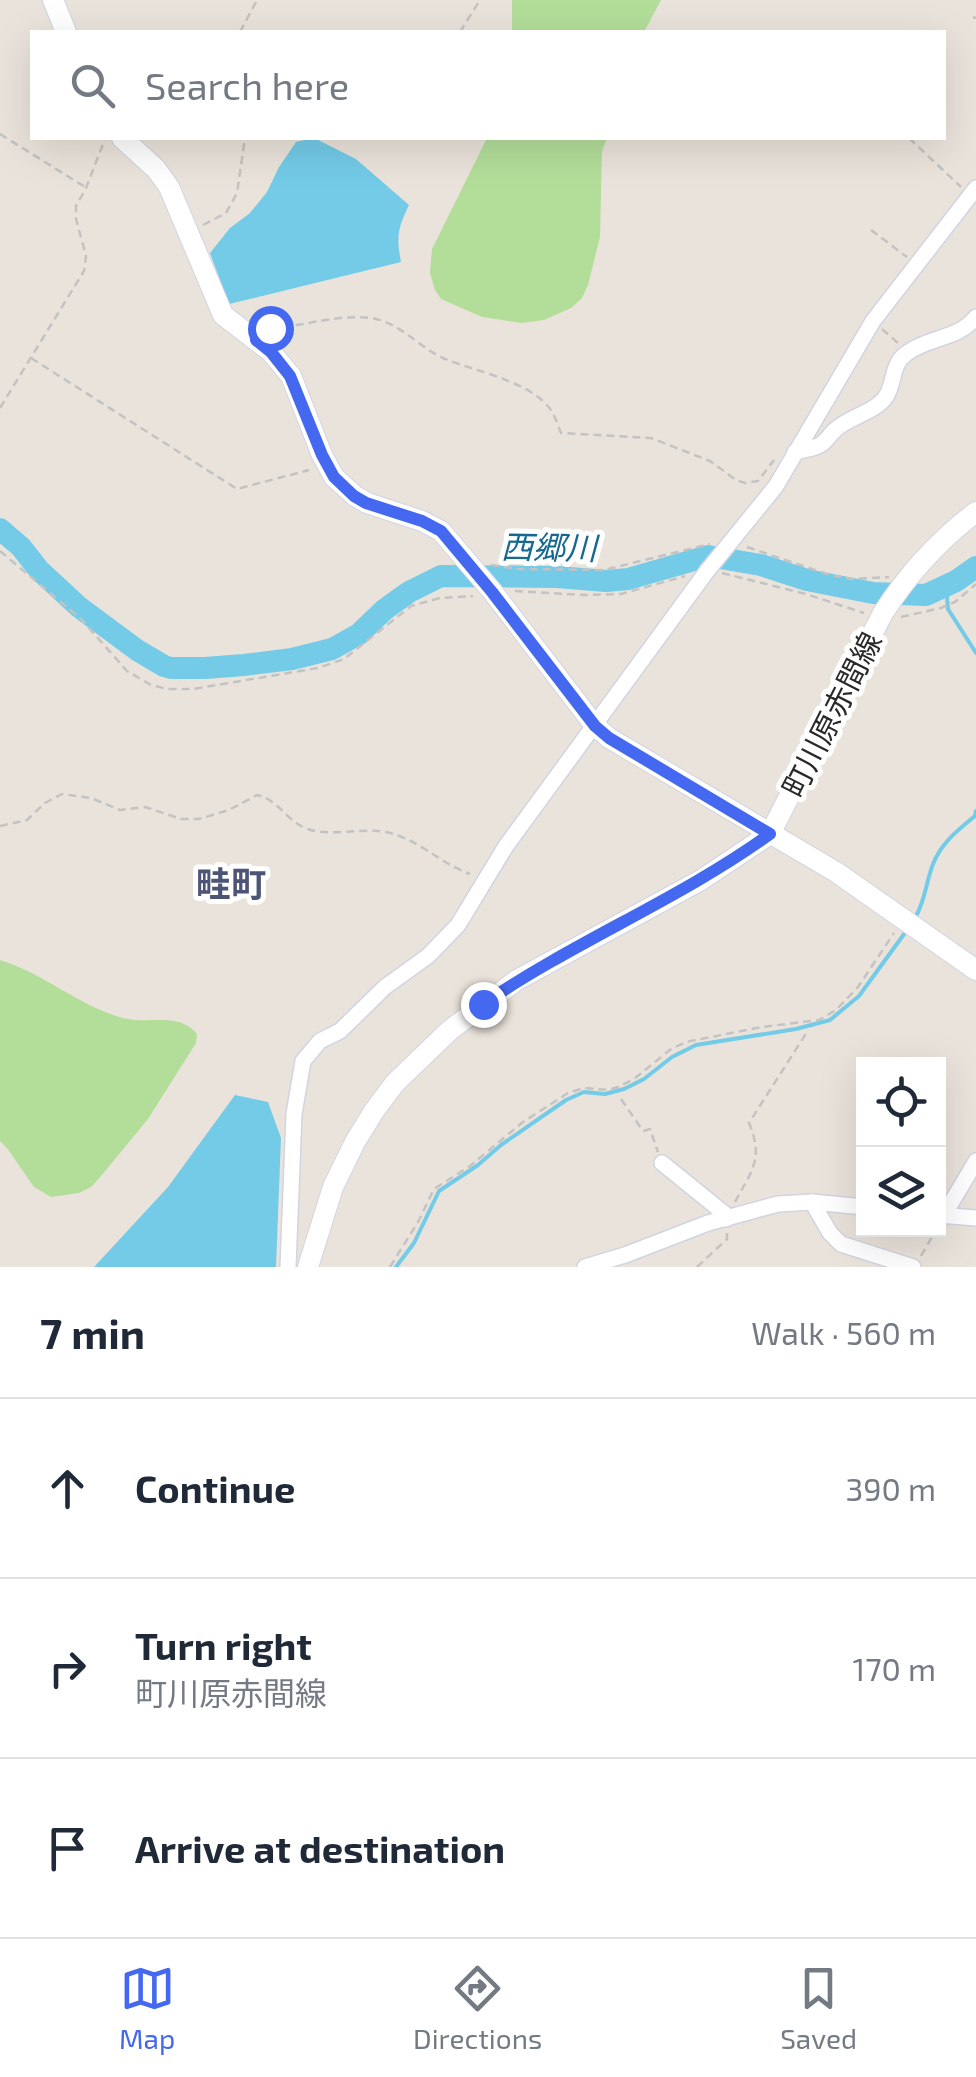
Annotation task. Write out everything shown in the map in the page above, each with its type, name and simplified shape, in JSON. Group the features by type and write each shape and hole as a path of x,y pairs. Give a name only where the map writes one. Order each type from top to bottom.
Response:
{"main road":[{"path":"53,0 65,30"},
{"path":"124,140 169,186 223,314 271,352 290,376 334,477 366,503 441,531 595,726 609,738 836,872 976,970"},
{"name":"町川原赤間線","path":"308,1267 332,1187 374,1110 450,1030 517,980 700,880 770,834 882,616 938,544 976,512"}],"street":[{"path":"288,1267 294,1114 304,1061 320,1041 340,1030 385,987 428,956 458,925 506,846 727,546 776,486 787,452 872,320 973,191"},
{"path":"787,452 824,444 836,428 882,401 899,359 907,352 957,333 976,317"},
{"path":"946,1210 976,1161"},
{"path":"662,1163 726,1217"},
{"path":"812,1202 841,1244 916,1264"},
{"path":"585,1267 726,1217 778,1204 856,1206"},
{"path":"946,1220 976,1218"}],"path":[{"path":"241,30 257,0"},
{"path":"461,30 480,0"},
{"path":"0,134 86,188"},
{"path":"0,408 84,271 86,256 76,206 105,140"},
{"path":"188,231 226,213 241,179 246,140"},
{"path":"911,140 973,191"},
{"path":"871,230 916,264"},
{"path":"256,340 270,328 350,317 384,321 443,358 523,388 549,407 561,433 651,438 710,461 745,483 758,480 787,452"},
{"path":"872,320 907,352"},
{"path":"31,358 237,489 327,466"},
{"path":"467,561 519,569 604,570 700,545 727,546 850,579 910,576"},
{"path":"0,551 80,619 127,670 150,685 192,689 318,668 344,659 411,606 440,598 510,591 621,594 709,570 897,618 955,602 976,584"},
{"path":"0,826 27,820 62,794 91,798 120,810 145,807 181,820 229,810 257,794 265,796 302,826 316,831 390,833 423,846 447,864 484,882"},
{"path":"390,1267 434,1189 470,1166 523,1122 568,1093 584,1088 618,1087 686,1042 819,1020 836,1010 858,987 904,920"},
{"path":"698,1267 727,1239 726,1217 757,1157 749,1123 806,1032"},
{"path":"621,1099 643,1131 650,1129 662,1163"},
{"path":"916,1264 931,1237"}],"green space":[{"path":"512,0 661,0 645,30 512,30"},
{"path":"486,140 606,140 602,151 600,237 588,285 571,308 544,320 521,323 482,317 441,299 430,273 432,249"},
{"path":"0,960 107,1013 133,1020 182,1023 197,1034 196,1043 148,1119 91,1187 79,1193 51,1197 34,1187 0,1141"}],"water":[{"path":"318,140 356,159 409,205 399,232 401,262 229,304 210,253 267,192 296,142"},
{"path":"235,1095 268,1102 281,1138 276,1267 94,1267 168,1187"}],"waterway":[{"name":"西郷川","path":"0,529 79,607 137,650 171,668 244,665 332,649 359,634 409,592 441,576 606,581 628,579 708,556 873,593 926,595 976,567"},
{"path":"946,586 948,609 976,653"},
{"path":"915,918 936,856 976,811"},
{"path":"396,1267 414,1243 439,1191 566,1100 584,1092 605,1094 624,1089 696,1045 830,1020 859,996 907,930"}],"district":[{"name":"畦町","path":"231,883"}],"route":[{"path":"270,328 256,340 290,376 327,466 342,486 366,503 441,531 595,726 770,834 734,860 517,980 483,1004"}]}
